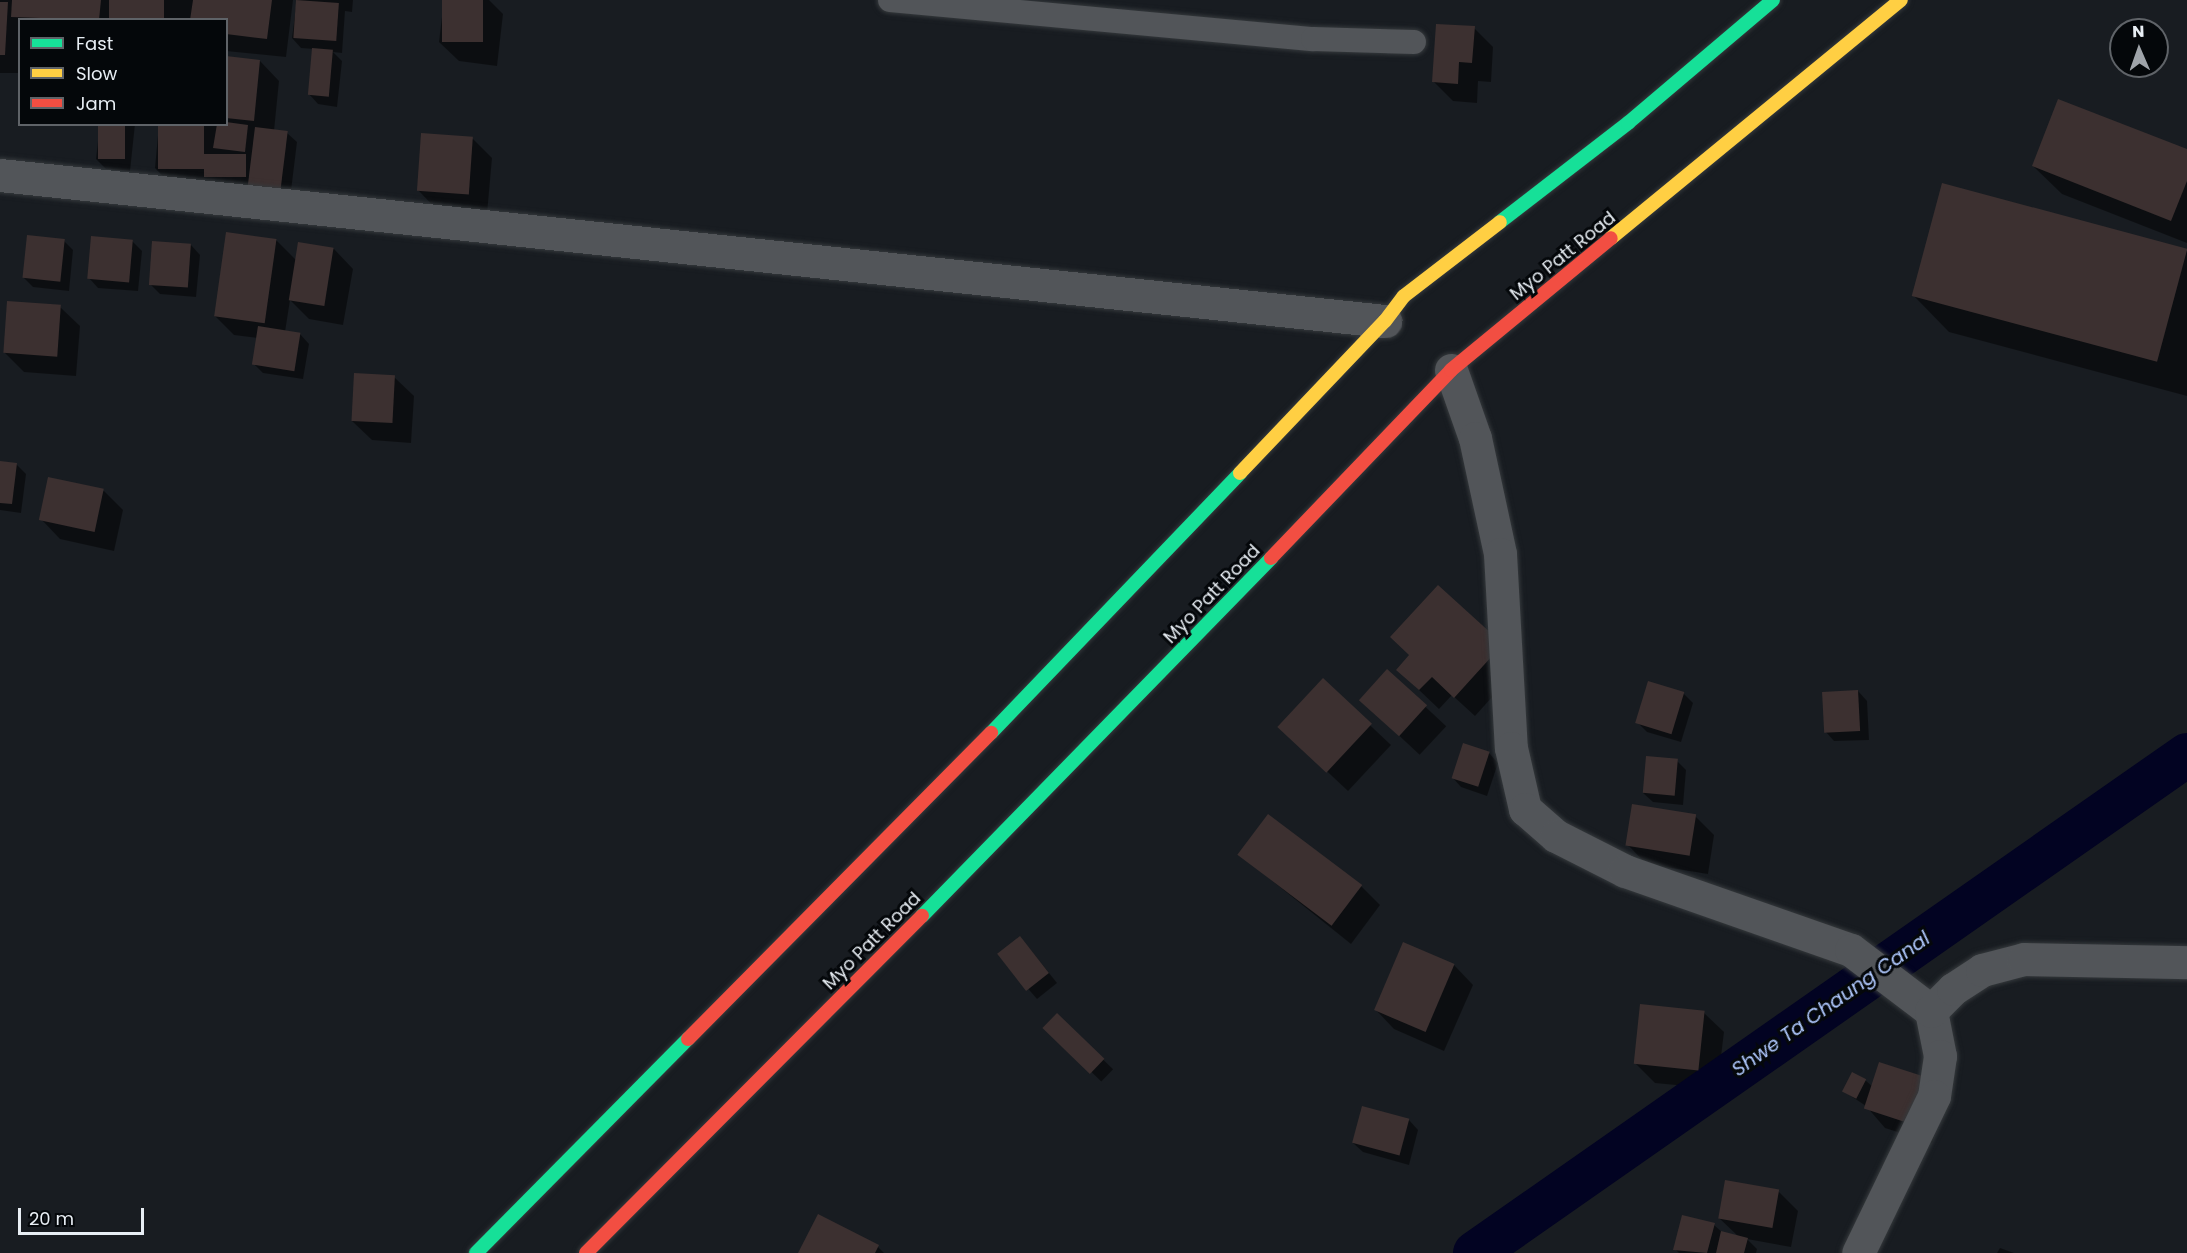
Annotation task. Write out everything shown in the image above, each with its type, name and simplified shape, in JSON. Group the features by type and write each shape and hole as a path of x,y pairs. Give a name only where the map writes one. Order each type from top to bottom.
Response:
{"main road":[{"path":"476,1253 1014,710 1385,321 1404,296 1628,123 1773,0"},
{"name":"Myo Patt Road","path":"586,1253 1091,746 1451,370 1901,0"}],"street":[{"path":"0,175 1385,321"},
{"path":"1451,370 1475,438 1500,554 1510,738 1525,809 1556,836 1625,871 1851,950 1931,1011 1940,1056 1934,1096 1858,1253"},
{"path":"1931,1011 1953,989 1982,970 2024,959 2187,962"}],"lane":[{"path":"890,0 1313,39 1414,42"}],"building":[{"path":"12,0 101,0 99,18 11,17"},
{"path":"109,0 164,0 164,18 109,18"},
{"path":"193,0 272,0 267,39 228,34 228,18 190,18"},
{"path":"296,0 339,3 336,41 293,38"},
{"path":"442,0 483,0 483,42 442,42"},
{"path":"0,2 8,2 5,55 0,55"},
{"path":"1436,24 1475,26 1472,63 1459,62 1458,84 1432,82"},
{"path":"312,48 333,50 329,97 308,95"},
{"path":"228,56 260,60 254,121 228,118"},
{"path":"2058,99 2187,149 2187,181 2171,221 2032,166"},
{"path":"228,122 248,125 245,152 213,148 217,126 228,126"},
{"path":"98,126 125,126 125,159 98,159"},
{"path":"158,126 204,126 204,169 158,169"},
{"path":"255,127 288,131 281,190 248,186"},
{"path":"421,133 473,137 469,194 417,191"},
{"path":"204,154 246,154 246,177 204,177"},
{"path":"1942,183 2187,249 2157,362 1912,296"},
{"path":"226,232 277,239 265,323 214,316"},
{"path":"27,235 65,239 60,282 23,278"},
{"path":"91,236 133,240 129,282 87,279"},
{"path":"152,241 191,244 188,288 149,285"},
{"path":"298,242 334,248 324,306 289,300"},
{"path":"7,301 61,305 57,357 3,353"},
{"path":"258,326 300,333 294,371 252,365"},
{"path":"354,373 395,375 392,423 351,421"},
{"path":"0,461 17,463 12,504 0,503"},
{"path":"48,477 104,489 95,532 39,520"},
{"path":"1438,585 1503,644 1454,698 1432,677 1419,690 1396,670 1409,655 1390,637"},
{"path":"1387,669 1427,705 1399,736 1359,700"},
{"path":"1323,678 1372,724 1326,773 1277,727"},
{"path":"1648,681 1684,692 1671,734 1635,723"},
{"path":"1858,690 1860,731 1824,733 1822,692"},
{"path":"1463,743 1490,752 1478,787 1452,778"},
{"path":"1646,756 1678,759 1675,796 1643,793"},
{"path":"1632,804 1696,814 1690,856 1625,845"},
{"path":"1268,814 1362,885 1332,926 1237,855"},
{"path":"1020,936 1049,973 1026,991 997,954"},
{"path":"1403,942 1455,964 1426,1032 1374,1010"},
{"path":"1640,1004 1705,1011 1698,1070 1634,1064"},
{"path":"1057,1013 1104,1059 1090,1074 1042,1028"},
{"path":"1879,1062 1928,1078 1913,1125 1864,1109"},
{"path":"1852,1072 1866,1079 1856,1099 1842,1092"},
{"path":"1362,1106 1409,1119 1399,1155 1352,1143"},
{"path":"1725,1180 1779,1190 1772,1228 1718,1218"},
{"path":"818,1214 879,1245 875,1253 798,1253"},
{"path":"1682,1215 1715,1223 1707,1253 1673,1250"},
{"path":"1721,1231 1748,1238 1744,1253 1716,1253"}],"waterway":[{"name":"Shwe Ta Chaung Canal","path":"1475,1253 2187,755"}],"traffic: fast":[{"path":"1500,222 1628,123 1773,0"},
{"path":"991,733 1240,473"},
{"path":"922,916 1271,558"},
{"path":"476,1253 688,1039"}],"traffic: slow":[{"path":"1611,238 1901,0"},
{"path":"1240,473 1385,321 1404,296 1500,222"}],"traffic: jam":[{"path":"1271,558 1451,370 1611,238"},
{"path":"688,1039 991,733"},
{"path":"586,1253 922,916"}]}
